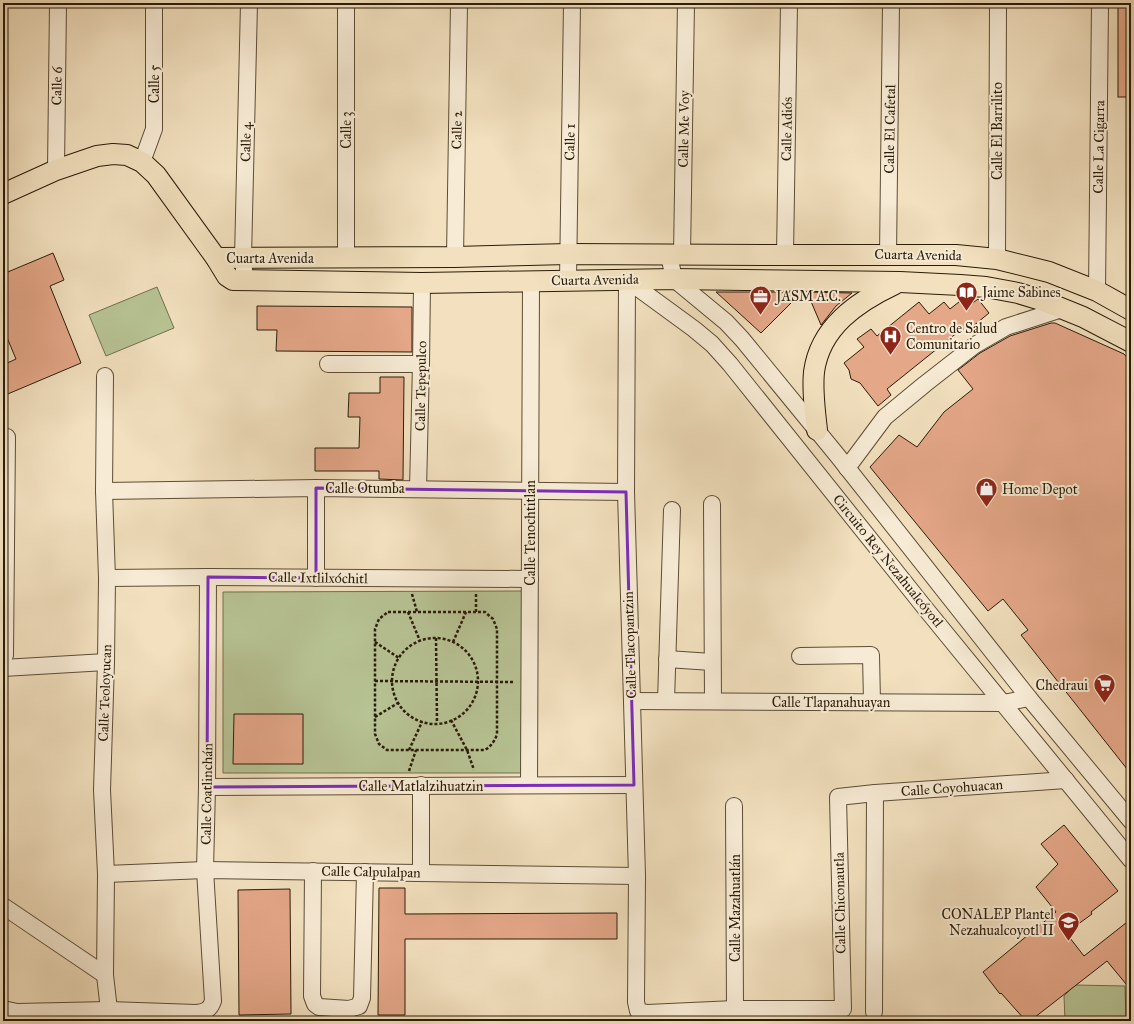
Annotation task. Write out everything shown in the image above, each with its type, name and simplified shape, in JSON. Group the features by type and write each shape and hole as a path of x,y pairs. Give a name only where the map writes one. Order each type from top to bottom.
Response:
{"main road":[{"path":"3,194 56,170 96,156 113,154 127,156 142,162 156,175 216,258"},
{"name":"Cuarta Avenida","path":"216,258 455,257 568,254 785,256 956,255 997,259 1049,272 1098,291 1131,310"},
{"name":"Cuarta Avenida","path":"216,258 227,276 233,280 422,283 674,279 900,282 986,287 1018,293 1062,309 1083,317 1131,342"},
{"path":"817,430 814,404 814,372 824,341 846,314 860,303 877,292 900,282"}],"street":[{"name":"Calle 6","path":"56,170 58,3"},
{"name":"Calle 5","path":"142,162 154,129 154,3"},
{"name":"Calle 4","path":"245,280 243,258 249,3"},
{"name":"Calle 3","path":"346,3 346,258"},
{"name":"Calle 2","path":"455,257 459,3"},
{"name":"Calle 1","path":"568,280 572,3"},
{"name":"Calle Me Voy","path":"676,255 686,3"},
{"name":"Calle Adiós","path":"785,256 789,3"},
{"name":"Calle El Cafetal","path":"888,255 892,3"},
{"name":"Calle El Barrilito","path":"997,259 998,3"},
{"name":"Calle La Cigarra","path":"1098,291 1100,3"},
{"path":"674,279 676,255"},
{"name":"Circuito Rey Nezahualcóyotl","path":"674,279 720,317 742,339 817,430 1029,698 1131,821"},
{"name":"Circuito Rey Nezahualcóyotl","path":"626,280 694,329 712,344 730,364 955,645 1131,860"},
{"name":"Calle Tlacopantzin","path":"626,280 626,492 637,876 636,1002 638,1011 648,1013 735,1009"},
{"name":"Calle Tenochtitlan","path":"530,785 531,281"},
{"name":"Calle Tepepulco","path":"418,489 422,283"},
{"path":"847,468 885,417 974,345 1006,327 1062,309"},
{"path":"328,364 421,364"},
{"name":"Calle Teoloyucan","path":"105,376 104,490 107,578 102,790 106,874 105,975 109,1010"},
{"path":"3,661 5,655 4,579 7,437"},
{"path":"316,488 316,578"},
{"name":"Calle Otumba","path":"104,490 316,488 626,492"},
{"path":"712,504 713,701"},
{"path":"666,701 672,510"},
{"name":"Calle Ixtlilxóchitl","path":"107,578 208,577 530,580"},
{"name":"Calle Coatlinchán","path":"109,1010 196,1013 208,1010 213,1001 205,870 208,577"},
{"path":"955,645 974,628"},
{"path":"800,656 871,655 872,702"},
{"path":"667,659 712,662"},
{"path":"3,668 106,662"},
{"name":"Calle Tlapanahuayan","path":"632,701 1003,703 1029,698"},
{"name":"Calle Coyohuacan","path":"838,797 875,793 1066,780"},
{"name":"Calle Matlalzihuatzin","path":"207,786 634,785"},
{"path":"421,786 421,873"},
{"path":"874,1012 875,793"},
{"name":"Calle Chiconautla","path":"735,1009 843,1009 838,797"},
{"name":"Calle Mazahuatlán","path":"734,806 735,1009"},
{"name":"Calle Calpulalpan","path":"106,874 205,870 637,876"},
{"path":"314,871 313,1000 319,1007 349,1009 359,1006 362,998 365,872"},
{"path":"3,906 105,975"},
{"path":"3,1009 17,1012 109,1010"}],"path":[{"path":"408,579 417,612"},
{"path":"476,579 476,612"},
{"path":"388,612 417,612 485,612 496,624 497,734 493,744 485,750 387,750 379,744 375,734 375,642 377,624 383,615 388,612"},
{"path":"408,612 420,641"},
{"path":"453,642 466,612"},
{"path":"436,638 437,723"},
{"path":"436,638 453,642 460,646 472,658 475,666 478,681 473,701 460,716 451,720 437,723 422,722 405,711 398,703 394,694 392,681 396,664 408,648 420,641 436,638"},
{"path":"375,642 399,658"},
{"path":"375,681 530,682"},
{"path":"375,717 398,703"},
{"path":"451,720 467,750 480,786"},
{"path":"409,750 422,722"},
{"path":"403,786 416,750"}],"highlighted area":[{"path":"316,488 626,492 634,785 207,787 208,577 316,578"}],"green space":[{"path":"157,287 174,328 106,356 89,315"},
{"path":"522,591 521,773 223,773 223,592"},
{"path":"1075,985 1125,986 1126,1021 1065,1020 1064,996"}],"building":[{"path":"1118,3 1131,3 1131,97 1118,97"},
{"path":"53,253 64,280 50,286 81,363 3,396 3,365 16,359 3,328 3,274"},
{"name":"JASM A.C.","path":"716,292 802,292 761,333"},
{"path":"807,292 852,293 836,306 821,325"},
{"name":"Centro de Salud Comunitario","path":"964,298 970,305 978,299 989,313 966,332 963,328 887,389 891,395 878,406 860,383 851,379 849,370 844,363 864,347 857,339 871,329 877,336 919,302 929,314 944,302 950,309"},
{"path":"257,306 412,307 412,352 276,351 277,330 257,330"},
{"path":"1055,323 1124,354 1131,362 1131,774 1021,635 1028,630 1003,599 988,611 870,467 899,435 917,447 944,412 973,389 958,370 980,353 1010,336"},
{"path":"380,377 404,377 403,480 379,479 379,471 315,471 315,448 359,448 360,417 348,417 349,393 380,393"},
{"path":"234,714 303,714 303,764 233,764"},
{"path":"1064,825 1118,891 1091,912 1092,914 1066,933 1084,956 1131,919 1131,990 1107,961 1030,1021 1026,1021 1001,993 1000,994 983,972 1056,912 1036,887 1058,864 1041,844"},
{"path":"379,888 405,888 405,914 617,913 617,939 405,939 405,1015 378,1015"},
{"path":"290,889 291,1014 239,1015 238,890"}],"place":[{"name":"Jaime Sabines","path":"966,312"},
{"name":"JASM A.C.","path":"760,316"},
{"name":"Centro de Salud Comunitario","path":"890,356"},
{"name":"Home Depot","path":"986,508"},
{"name":"Chedraui","path":"1104,704"},
{"name":"CONALEP Plantel Nezahualcoyotl II","path":"1069,942"}]}
